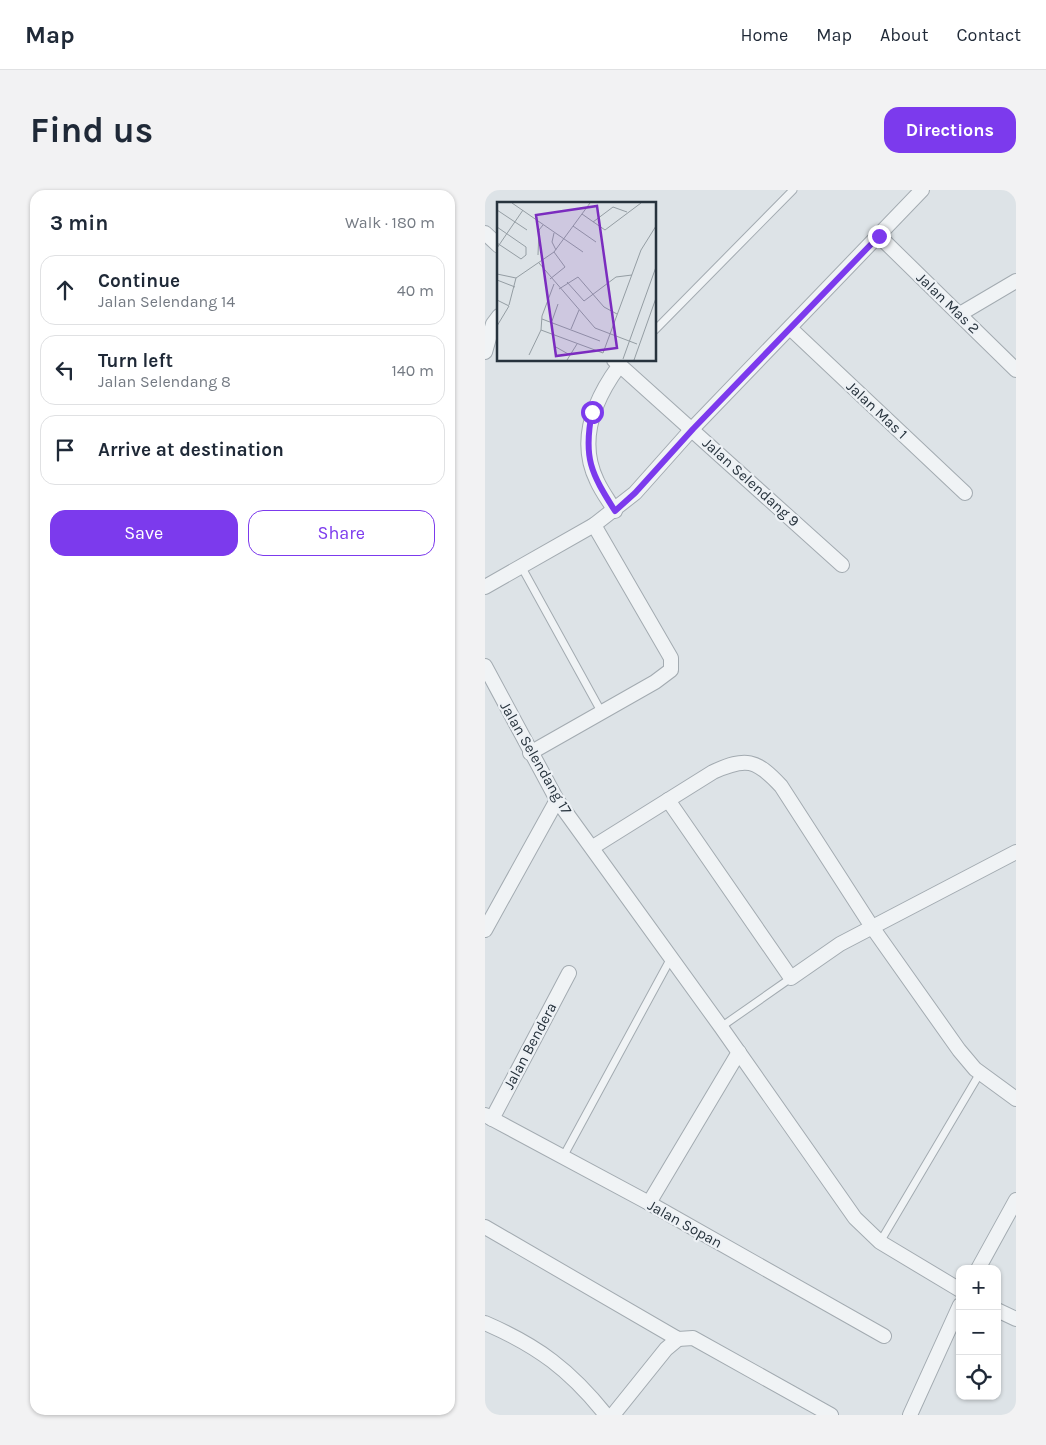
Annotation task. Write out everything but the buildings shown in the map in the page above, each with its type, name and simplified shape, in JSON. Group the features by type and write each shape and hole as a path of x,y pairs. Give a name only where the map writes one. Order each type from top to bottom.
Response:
{"street":[{"path":"485,587 594,525 615,511 635,493 693,429 922,190"},
{"path":"485,233 497,244"},
{"name":"Jalan Mas 2","path":"879,236 1016,370"},
{"path":"960,314 1016,282"},
{"path":"485,352 493,324 497,319"},
{"name":"Jalan Mas 1","path":"790,328 965,493"},
{"path":"615,511 597,481 589,460 587,438 592,412 604,386 619,362"},
{"name":"Jalan Selendang 9","path":"619,362 842,565"},
{"path":"530,753 666,676 671,670 672,664 594,525"},
{"name":"Jalan Selendang 17","path":"485,666 530,753 557,800 593,847 855,1218 880,1242 956,1288"},
{"path":"593,847 713,772 733,762 748,761 766,769 781,786 872,927 959,1050 980,1073 1016,1099"},
{"path":"485,930 557,800"},
{"path":"668,800 791,978 840,944 1016,852"},
{"name":"Jalan Bendera","path":"489,1117 569,973"},
{"path":"649,1203 739,1052"},
{"name":"Jalan Sopan","path":"489,1117 649,1203 884,1336"},
{"path":"980,1265 1016,1200"},
{"path":"485,1227 678,1339 693,1338 831,1415"},
{"path":"910,1415 958,1310"},
{"path":"1001,1312 1016,1319"},
{"path":"485,1323 540,1350 585,1389 607,1415"},
{"path":"613,1415 666,1349 678,1339"}],"lane":[{"path":"656,329 793,190"},
{"path":"521,566 602,713"},
{"path":"563,1157 671,957"},
{"path":"721,1027 791,978"},
{"path":"880,1242 980,1073"}],"route":[{"path":"592,412 587,438 589,460 597,481 615,511 635,493 693,429 879,236"}]}
